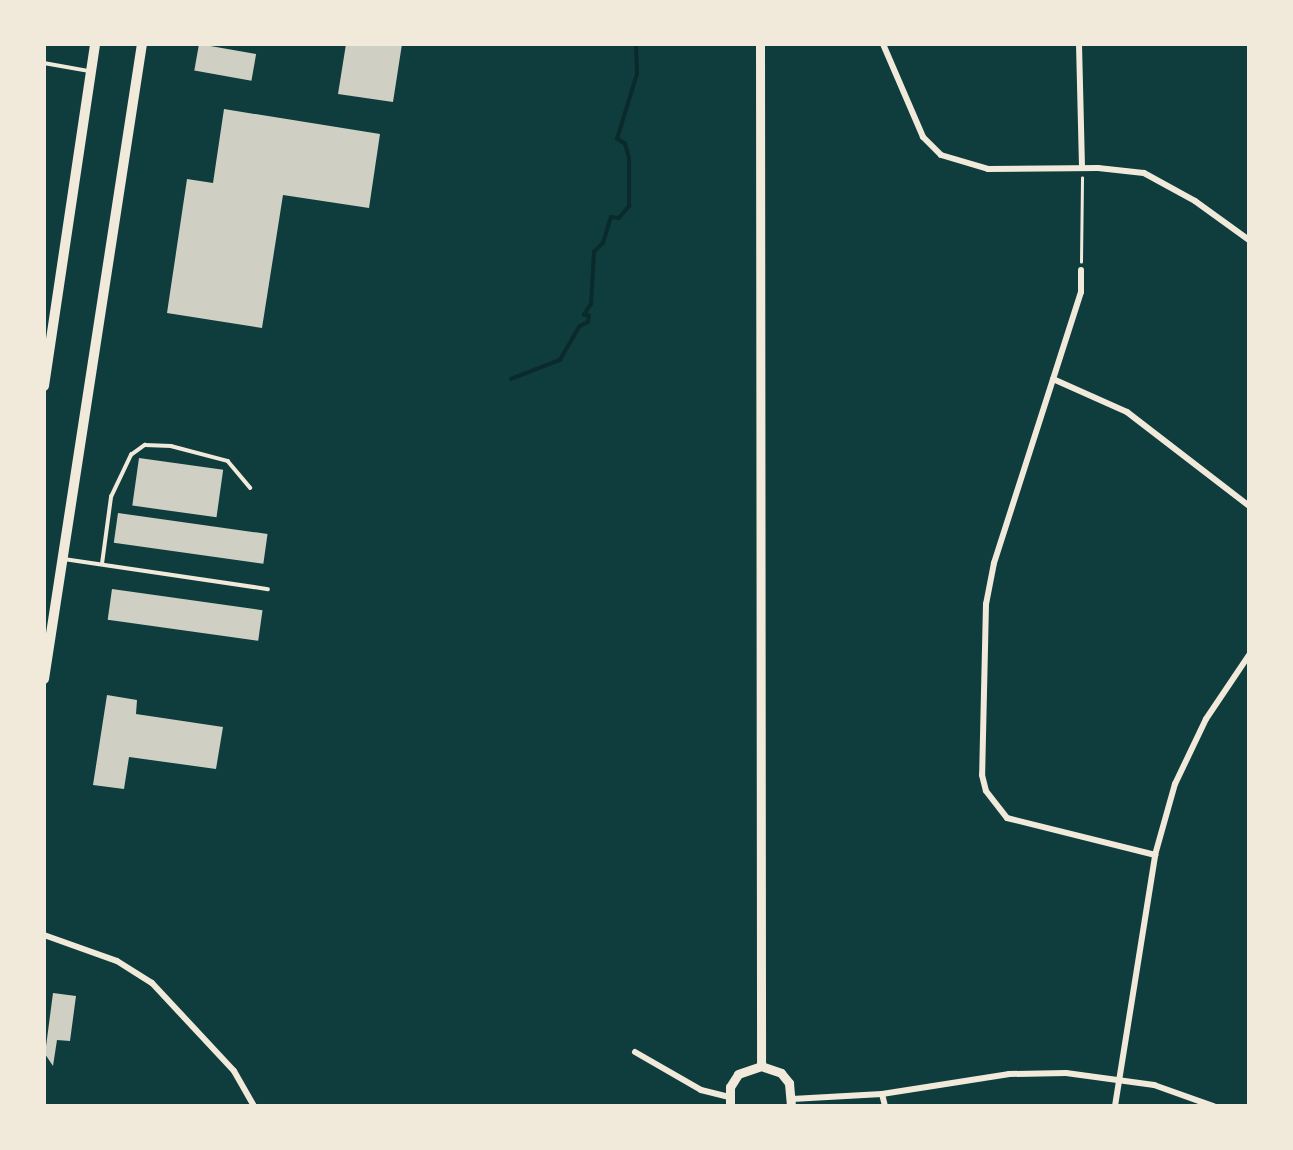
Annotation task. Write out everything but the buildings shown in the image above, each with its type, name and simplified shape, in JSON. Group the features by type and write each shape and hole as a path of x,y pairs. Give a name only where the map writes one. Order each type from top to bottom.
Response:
{"highway":[{"path":"44,386 95,44"},
{"path":"44,679 142,44"}],"main road":[{"path":"760,44 761,1066"},
{"path":"729,1102 738,1074 761,1066 781,1073 792,1102"}],"street":[{"path":"883,44 923,137 940,155 988,169 1121,169 1165,182 1249,240"},
{"path":"1079,44 1082,167"},
{"path":"1081,270 1081,292 994,563 986,604 982,775 986,791 1007,818 1155,855"},
{"path":"1053,380 1127,412 1249,506"},
{"path":"1115,1106 1155,855 1180,773 1206,719 1249,655"},
{"path":"44,935 117,961 152,983 233,1071 254,1106"},
{"path":"635,1052 701,1090 729,1102"},
{"path":"792,1102 882,1094 1009,1073 1119,1077 1213,1106"},
{"path":"882,1094 885,1106"}],"lane":[{"path":"44,63 91,71"},
{"path":"103,564 111,497 131,456 145,446 171,446 228,461 251,488"},
{"path":"62,559 268,589"}],"path":[{"path":"1081,270 1082,167"}],"waterway":[{"path":"511,379 560,360 580,326 588,322 589,316 584,315 591,304 594,252 603,243 611,217 619,218 629,206 629,158 625,144 617,139 637,74 636,44"}]}
